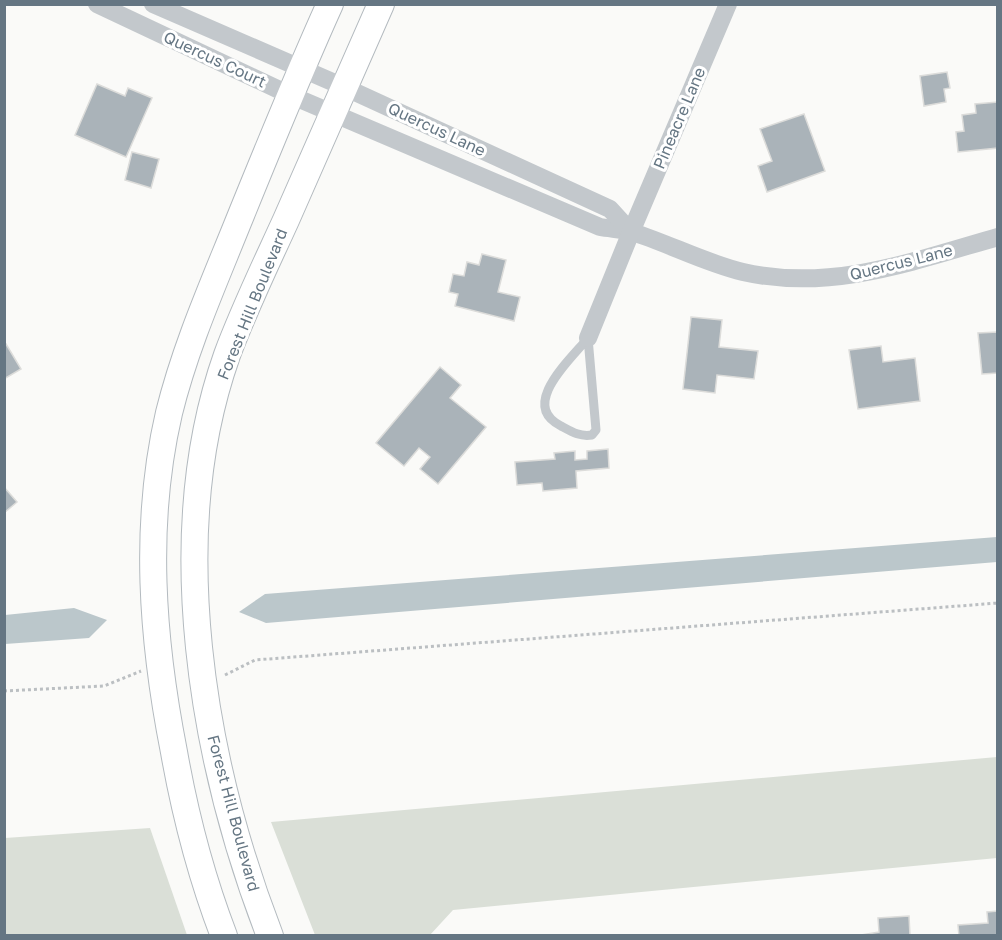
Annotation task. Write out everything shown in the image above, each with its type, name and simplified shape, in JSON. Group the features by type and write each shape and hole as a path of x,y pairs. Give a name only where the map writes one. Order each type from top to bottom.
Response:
{"main road":[{"path":"224,936 198,859 181,790 159,664 153,576 154,522 159,467 169,414 202,310 290,94 330,4"},
{"name":"Forest Hill Boulevard","path":"270,936 238,844 221,775 204,685 195,601 195,517 210,420 227,356 381,4"}],"street":[{"name":"Quercus Court","path":"97,4 333,112"},
{"path":"135,22 144,4"},
{"name":"Quercus Court","path":"153,4 301,68"},
{"name":"Pineacre Lane","path":"588,339 728,4"},
{"name":"Quercus Lane","path":"301,68 610,209 631,232"},
{"name":"Quercus Lane","path":"333,112 600,227 631,232 695,257 743,272 813,279 854,275 882,270 998,237"}],"lane":[{"path":"588,339 596,430 592,435 583,437 551,421 545,409 545,395 557,375 588,339"}],"path":[{"path":"204,685 255,660 998,603"},
{"path":"4,691 104,686 159,664"}],"shaded area":[{"path":"997,537 997,562 266,623 239,612 265,594"},
{"path":"74,608 107,620 89,638 5,644 5,615"},
{"path":"997,757 997,858 453,910 430,935 315,935 271,822"},
{"path":"150,828 187,935 5,935 5,838"}],"building":[{"path":"947,72 950,88 944,89 946,102 924,106 920,76"},
{"path":"97,84 125,96 128,88 152,98 126,157 75,135"},
{"path":"998,102 998,148 958,152 956,132 964,131 962,115 976,113 975,104"},
{"path":"804,114 825,171 767,192 758,166 772,161 760,129"},
{"path":"132,152 159,159 151,188 125,180"},
{"path":"482,254 506,260 498,292 520,297 514,321 455,306 458,294 449,292 453,274 464,276 467,262 479,265"},
{"path":"691,317 722,320 719,347 758,351 754,379 717,375 715,393 683,389"},
{"path":"998,332 998,373 982,374 978,333"},
{"path":"6,344 21,369 4,379 4,345"},
{"path":"881,346 883,362 915,358 920,401 858,409 849,350"},
{"path":"440,367 461,385 450,398 486,427 438,484 420,469 430,457 419,448 404,466 376,443"},
{"path":"608,449 609,468 576,471 577,488 543,491 542,483 517,485 515,462 555,459 554,453 575,451 575,460 587,459 587,451"},
{"path":"4,487 17,502 4,513"},
{"path":"998,911 998,936 959,936 958,925 988,923 987,912"},
{"path":"909,916 910,936 855,936 879,932 878,918"}]}
